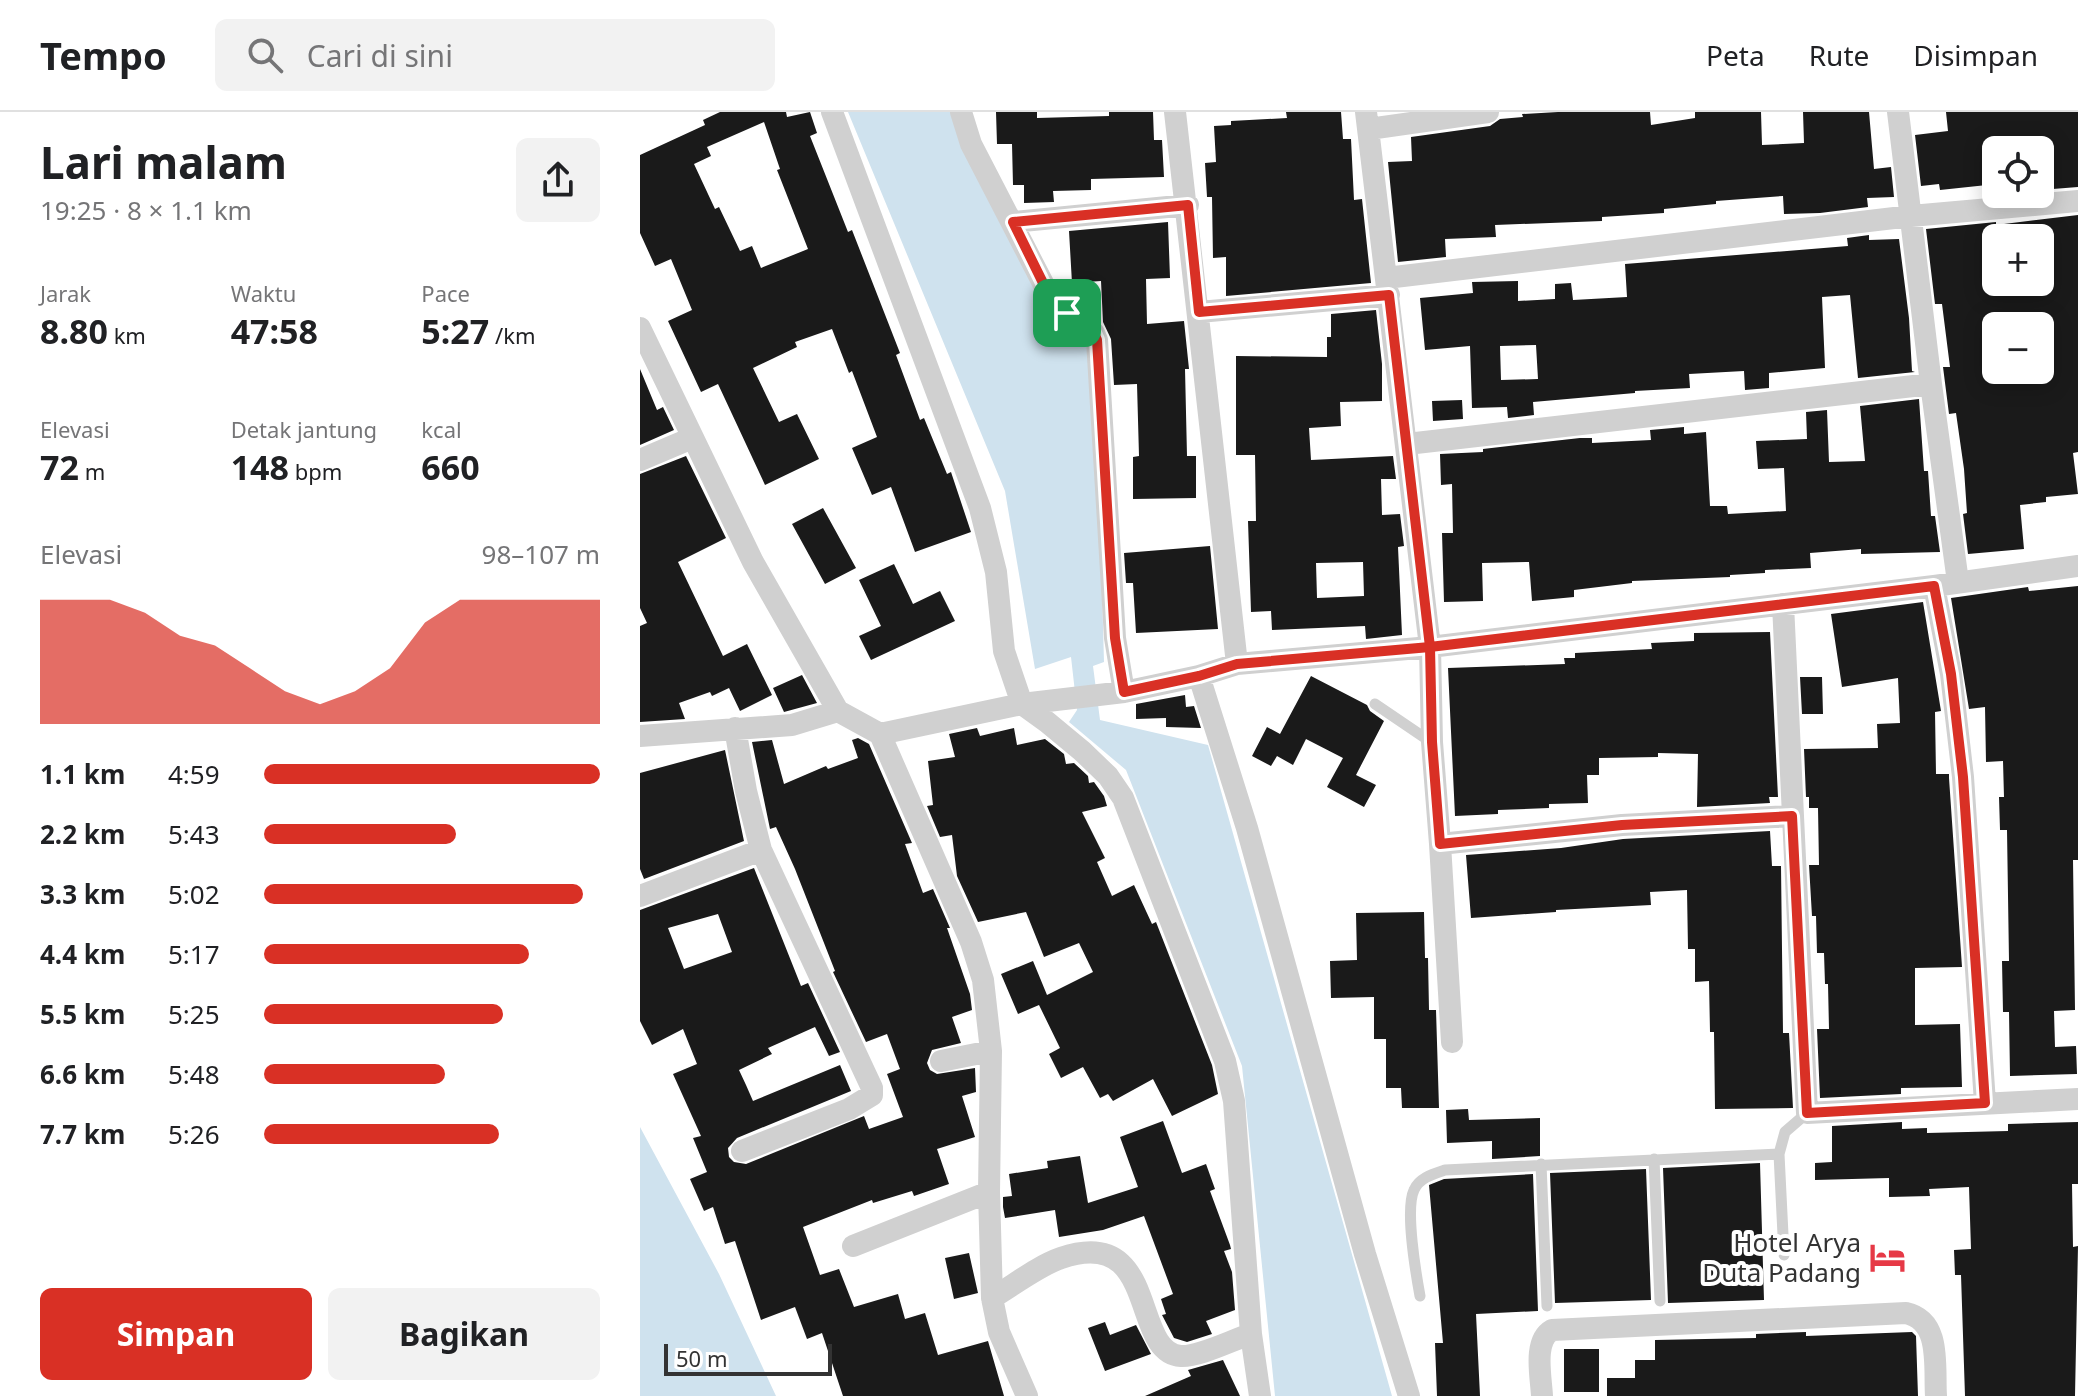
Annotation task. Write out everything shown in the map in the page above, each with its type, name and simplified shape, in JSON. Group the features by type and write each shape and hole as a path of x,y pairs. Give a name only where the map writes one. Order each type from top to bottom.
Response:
{"street":[{"path":"832,112 980,508 996,572 1004,651 1022,704 1082,751 1108,776 1123,798 1225,1061 1234,1101 1251,1334 1260,1396"},
{"path":"961,112 971,144 1046,289 1067,313 1094,333 1097,340 1117,693"},
{"path":"1175,112 1188,205 1237,664"},
{"path":"1452,1042 1432,742 1430,647 1367,120 1488,112"},
{"path":"1898,112 1958,582"},
{"path":"1199,312 1911,216 2078,201"},
{"path":"1013,222 1188,205"},
{"path":"640,328 753,562 838,711 880,734 971,942 983,980 991,1051 989,1192 992,1298 999,1332 1027,1396"},
{"path":"1407,444 1931,384"},
{"path":"640,460 692,438"},
{"path":"880,734 1022,704 1117,693 1199,676 1237,664 1430,647 2078,566"},
{"path":"1934,586 1951,674 1963,777 1985,1103"},
{"path":"1783,604 1807,1113 2078,1099"},
{"path":"1199,676 1247,828 1352,1210 1409,1396"},
{"path":"640,736 792,725 838,711"},
{"path":"735,728 761,850 872,1088 872,1095 849,1109 742,1151"},
{"path":"1440,844 1622,825 1792,816"},
{"path":"640,896 761,850"},
{"path":"941,1061 991,1051"},
{"path":"853,1246 989,1192"},
{"path":"992,1298 1060,1258 1101,1254 1113,1256 1127,1267 1159,1340 1168,1352 1178,1357 1191,1355 1251,1334"},
{"path":"1542,1396 1541,1344 1545,1334 1552,1330 1906,1313 1916,1315 1930,1329 1936,1396"}],"lane":[{"path":"1375,704 1432,742"},
{"path":"1784,1255 1779,1154 1785,1132 1807,1113"},
{"path":"1420,1296 1411,1210 1414,1190 1425,1177 1445,1170 1779,1154"},
{"path":"1654,1159 1660,1301"},
{"path":"1541,1164 1547,1306"}],"water":[{"path":"848,112 952,112 1049,300 1095,338 1104,662 1093,666 1100,720 1208,745 1392,1396 1275,1396 1242,1066 1126,770 1069,722 1077,710 1071,657 1035,669 1005,491"},
{"path":"640,1127 719,1274 776,1396 640,1396"}],"building":[{"path":"720,112 786,112 787,117 810,112 817,133 810,136 848,232 852,230 900,353 896,355 920,420 924,418 947,474 951,472 971,532 915,552 891,487 872,495 852,448 877,437 832,329 795,342 797,347 753,368 779,422 797,414 819,459 765,485 718,384 701,392 668,321 692,310 671,259 655,266 640,233 640,155 705,125 703,120","holes":["764,122 780,169 777,170 808,249 761,268 752,246 740,251 719,207 715,209 694,164 711,156 707,147"]},
{"path":"996,112 1037,112 1037,118 1153,112 1154,140 1162,140 1164,177 1091,179 1091,190 1053,191 1054,202 1024,203 1024,185 1013,185 1012,144 997,144"},
{"path":"1286,112 1341,112 1343,139 1351,139 1354,200 1362,199 1371,283 1226,296 1226,257 1213,258 1212,197 1207,197 1205,163 1216,162 1214,126 1231,125 1231,121 1287,118"},
{"path":"1650,112 1651,125 1695,118 1695,112 1761,112 1762,145 1804,143 1803,112 1869,112 1874,169 1891,167 1894,197 1867,198 1868,207 1820,213 1784,214 1783,196 1716,201 1716,204 1664,209 1664,213 1602,217 1602,221 1495,225 1496,237 1445,239 1446,257 1398,262 1388,162 1412,161 1411,137 1490,126 1500,119 1523,117 1522,114"},
{"path":"1946,112 2078,112 2078,187 2054,189 2054,136 1982,136 1982,186 1940,190 1939,184 1921,186 1915,135 1948,131"},
{"path":"2078,215 2078,452 2073,453 2078,494 2046,497 2046,502 2020,505 2024,549 1968,554 1963,514 1967,513 1964,469 1956,413 1949,414 1943,367 1950,367 1942,304 1935,304 1926,229 1996,222 1982,224 1982,296 2054,296 2054,224 2004,224"},
{"path":"1168,222 1170,278 1146,279 1147,324 1184,321 1189,369 1185,369 1187,456 1196,456 1196,498 1133,499 1133,457 1139,456 1137,384 1114,385 1111,339 1103,322 1101,281 1072,283 1069,231"},
{"path":"1869,235 1869,240 1899,239 1912,371 1915,372 1858,378 1850,295 1822,297 1825,368 1769,373 1769,388 1745,390 1744,371 1689,374 1690,388 1533,402 1534,415 1508,418 1507,407 1472,408 1470,346 1425,350 1420,298 1473,293 1472,282 1518,281 1518,301 1555,299 1555,284 1571,283 1573,300 1627,297 1625,264 1848,246 1847,238","holes":["1536,345 1538,379 1501,380 1500,346"]},
{"path":"1376,310 1382,364 1382,401 1340,402 1341,426 1309,428 1311,460 1393,456 1396,479 1381,479 1382,515 1400,514 1404,546 1398,547 1402,635 1366,639 1365,626 1272,630 1271,611 1251,612 1248,521 1256,521 1255,455 1236,455 1236,356 1327,357 1331,314","holes":["1363,562 1364,596 1317,598 1316,563"]},
{"path":"640,369 657,410 663,407 674,430 640,445"},
{"path":"1919,399 1924,471 1928,471 1931,516 1935,516 1940,552 1861,554 1861,549 1810,553 1811,568 1765,570 1765,573 1730,577 1632,581 1574,590 1574,597 1532,601 1529,562 1482,563 1483,601 1444,602 1442,533 1453,533 1452,484 1441,485 1440,454 1483,452 1483,449 1580,438 1592,438 1592,443 1651,440 1650,430 1684,427 1684,434 1706,432 1710,506 1727,506 1728,514 1786,511 1784,468 1758,469 1756,441 1807,439 1806,412 1827,410 1829,462 1865,461 1860,406"},
{"path":"1462,400 1463,419 1433,421 1432,401"},
{"path":"686,456 726,538 678,562 723,656 747,644 772,695 740,711 729,688 712,696 710,692 679,703 685,719 640,722 640,626 647,623 640,608 640,474"},
{"path":"823,508 856,568 825,584 792,524"},
{"path":"1210,546 1218,629 1136,633 1133,583 1126,583 1124,553"},
{"path":"894,564 913,604 940,591 955,621 871,660 859,636 881,626 859,580"},
{"path":"2078,586 2078,860 2073,860 2075,1010 2054,1011 2055,1047 2076,1046 2077,1074 2010,1076 2009,1012 2003,1012 2002,961 2009,961 2007,830 2000,830 1999,797 2004,797 2003,761 1986,762 1985,707 1969,709 1951,598 2028,587 2029,591"},
{"path":"1923,602 1941,711 1935,712 1936,774 1949,774 1962,967 1915,968 1915,1025 1960,1024 1962,1087 1901,1088 1901,1094 1820,1098 1817,1029 1829,1029 1828,984 1825,984 1824,953 1817,953 1816,916 1812,916 1809,865 1819,865 1818,808 1809,808 1809,797 1806,797 1804,749 1878,748 1877,724 1900,723 1898,678 1842,687 1831,614"},
{"path":"1770,632 1778,797 1769,797 1770,803 1697,807 1698,754 1658,753 1658,757 1599,758 1599,775 1587,775 1588,803 1549,804 1549,808 1455,816 1448,668 1565,664 1564,658 1575,658 1575,653 1652,649 1651,643 1694,641 1694,633"},
{"path":"802,675 817,703 784,712 773,688"},
{"path":"1311,676 1367,705 1384,721 1356,775 1376,785 1364,807 1327,787 1343,758 1306,739 1293,765 1277,756 1271,766 1252,756 1267,727 1280,734"},
{"path":"1800,677 1822,677 1823,714 1802,714"},
{"path":"1185,695 1186,707 1194,706 1201,728 1166,727 1166,718 1136,719 1136,704"},
{"path":"977,728 980,736 1014,728 1017,745 1045,739 1064,754 1066,764 1074,763 1104,796 1107,806 1082,812 1105,858 1097,862 1112,896 1134,885 1152,924 1156,922 1212,1065 1218,1094 1172,1116 1153,1079 1113,1101 1108,1094 1100,1098 1083,1067 1061,1078 1049,1054 1060,1048 1039,1005 1018,1014 1001,974 1033,961 1047,995 1093,972 1079,943 1044,957 1026,912 978,922 957,876 952,835 940,837 927,806 933,805 928,761 955,757 949,734"},
{"path":"858,738 869,744 912,843 905,844 923,893 933,889 950,928 947,928 970,994 972,1010 952,1017 961,1043 932,1050 927,1063 930,1070 937,1074 975,1068 976,1092 962,1096 975,1137 937,1149 949,1184 914,1196 912,1191 873,1203 872,1200 803,1227 820,1275 839,1269 854,1307 898,1294 905,1319 925,1313 938,1355 988,1341 1004,1396 843,1396 822,1333 807,1339 795,1307 761,1320 735,1241 725,1244 713,1207 704,1211 690,1179 707,1172 693,1138 701,1136 673,1074 697,1064 683,1029 652,1045 640,1021 640,910 754,868 801,986 808,983 840,1052 829,1056 815,1027 768,1048 772,1054 739,1070 753,1101 840,1065 851,1091 737,1138 728,1148 729,1157 734,1162 746,1164 864,1116 869,1129 903,1117 887,1074 900,1069 887,1034 866,1042 833,972 795,869 776,827 770,829 752,742 772,740 784,784 826,766 828,769 858,758 852,740","holes":["718,914 732,952 684,969 668,928"]},
{"path":"725,750 744,841 644,879 640,869 640,773"},
{"path":"1770,831 1772,866 1781,866 1783,1033 1789,1033 1793,1108 1715,1109 1714,1032 1710,1032 1709,981 1695,982 1695,949 1688,949 1687,890 1650,892 1651,905 1471,918 1466,855 1561,848 1623,839"},
{"path":"1424,912 1429,1010 1436,1010 1439,1108 1402,1108 1401,1088 1386,1088 1386,1039 1374,1039 1374,997 1331,998 1330,961 1357,960 1356,913"},
{"path":"1468,1109 1469,1120 1540,1118 1540,1156 1492,1159 1492,1141 1447,1143 1446,1110"},
{"path":"1163,1121 1182,1173 1206,1164 1215,1189 1210,1191 1231,1249 1224,1251 1232,1272 1235,1310 1206,1321 1212,1334 1187,1342 1174,1338 1162,1315 1166,1314 1161,1299 1173,1294 1144,1216 1103,1230 1059,1237 1055,1210 1005,1218 1003,1207 1003,1197 1012,1196 1009,1174 1048,1168 1047,1161 1080,1156 1088,1203 1138,1187 1120,1137"},
{"path":"1902,1122 1902,1129 1927,1128 1927,1133 2008,1131 2008,1124 2078,1122 2078,1184 2072,1184 2073,1247 2078,1246 2075,1396 1965,1396 1961,1275 1955,1275 1954,1250 1971,1249 1969,1187 1929,1189 1930,1196 1889,1197 1889,1178 1815,1180 1815,1163 1832,1162 1832,1126"},
{"path":"1760,1163 1764,1300 1668,1303 1663,1168"},
{"path":"1646,1169 1651,1300 1555,1303 1550,1173"},
{"path":"1533,1174 1538,1311 1476,1314 1480,1396 1437,1396 1435,1343 1443,1343 1429,1185 1444,1179"},
{"path":"969,1253 978,1293 954,1299 945,1258"},
{"path":"1105,1322 1110,1335 1136,1325 1151,1354 1105,1371 1088,1328"},
{"path":"1806,1332 1806,1336 1912,1332 1916,1336 1918,1396 1607,1396 1607,1378 1635,1378 1635,1360 1655,1360 1655,1340 1756,1338 1756,1334"},
{"path":"1564,1349 1599,1349 1599,1392 1564,1392"},
{"path":"1223,1360 1240,1396 1145,1396 1191,1376 1188,1370"}],"place":[{"name":"Hotel Arya Duta Padang","path":"1887,1257"}],"route":[{"path":"1067,313 1046,289 1013,222 1188,205 1199,312 1389,295 1430,647 1934,586 1951,674 1963,777 1985,1103 1807,1113 1792,816 1622,825 1440,844 1432,742 1430,647 1237,664 1199,676 1124,692 1115,638 1097,340 1094,333 1067,313"}]}
